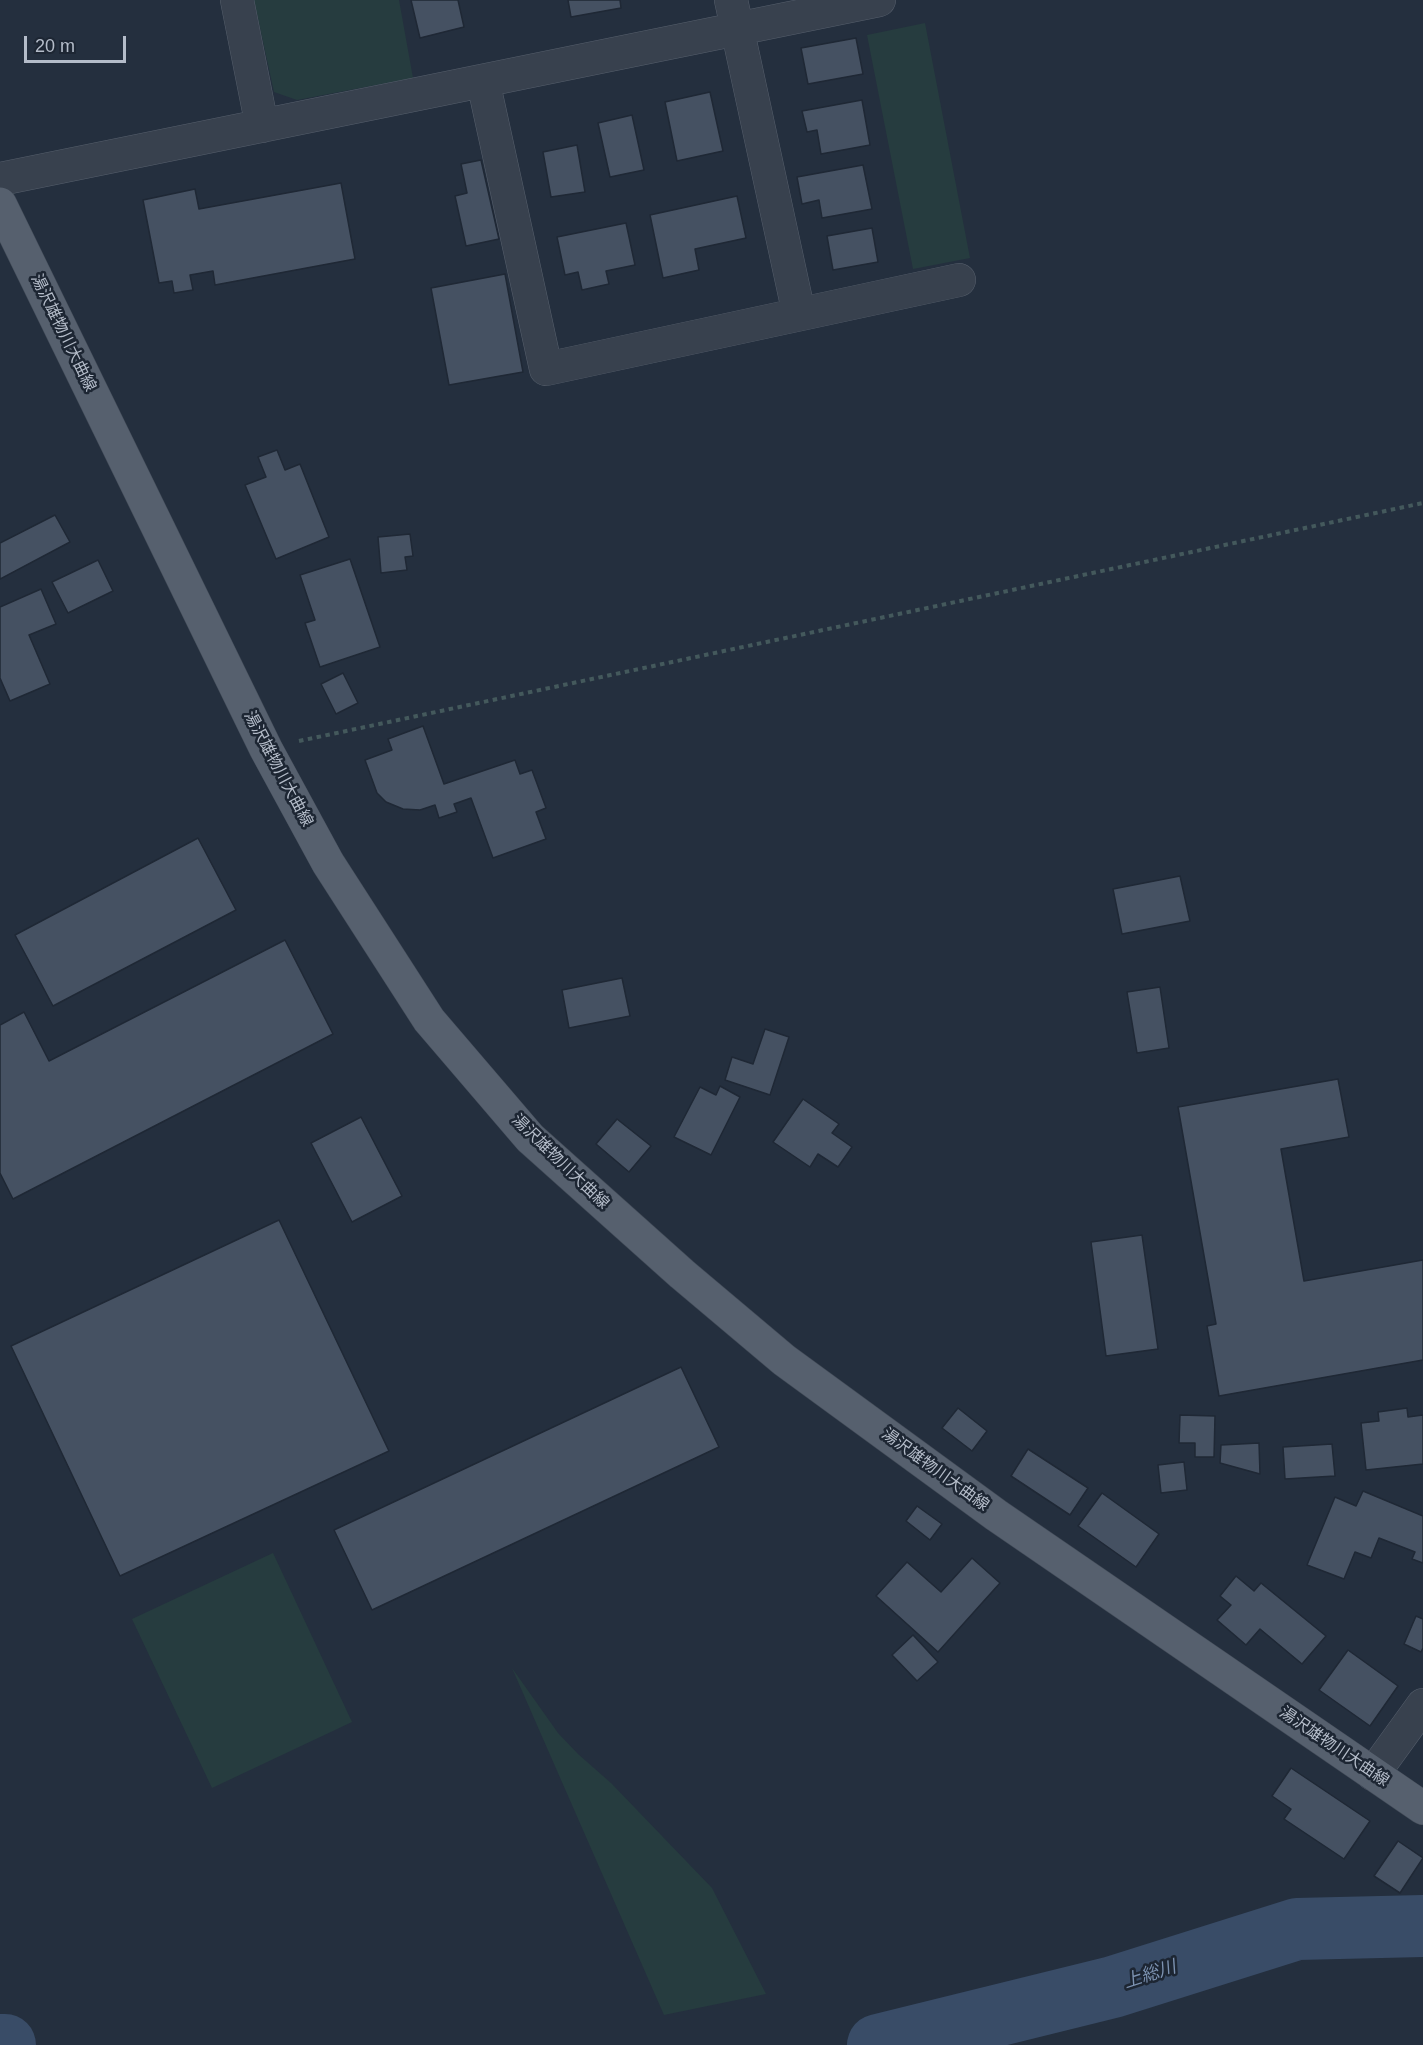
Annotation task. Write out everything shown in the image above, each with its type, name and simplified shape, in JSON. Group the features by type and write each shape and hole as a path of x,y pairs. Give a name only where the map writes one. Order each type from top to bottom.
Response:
{"main road":[{"name":"湯沢雄物川大曲線","path":"0,204 266,749 328,863 429,1020 530,1138 682,1274 784,1360 996,1515 1423,1808"}],"street":[{"path":"237,0 262,126"},
{"path":"0,179 483,81 734,14 879,0"},
{"path":"734,14 799,314"},
{"path":"483,81 546,369 959,280"},
{"path":"1374,1774 1423,1705"}],"path":[{"path":"266,749 341,731 1423,503"}],"green space":[{"path":"254,0 399,0 413,78 297,100 274,92"},
{"path":"925,23 970,258 913,269 867,35"},
{"path":"273,1553 352,1722 212,1788 132,1619"},
{"path":"512,1668 558,1733 611,1783 712,1888 766,1994 664,2015"}],"building":[{"path":"411,0 458,0 464,27 420,38"},
{"path":"568,0 620,0 621,8 571,17"},
{"path":"856,38 863,74 808,84 801,48"},
{"path":"710,92 723,151 677,161 665,102"},
{"path":"862,100 870,145 821,154 817,130 807,132 802,111"},
{"path":"632,115 644,170 610,177 598,123"},
{"path":"577,145 585,192 551,197 543,152"},
{"path":"481,160 499,239 466,246 455,196 467,193 461,164"},
{"path":"863,165 872,209 822,218 819,200 802,204 797,177"},
{"path":"341,183 355,259 215,285 213,271 190,275 193,290 174,293 172,281 159,283 143,200 195,189 199,209"},
{"path":"737,196 746,238 695,249 699,270 663,278 650,215"},
{"path":"626,223 635,265 606,271 609,284 582,290 578,272 565,275 557,237"},
{"path":"872,228 878,262 833,270 827,236"},
{"path":"505,274 523,372 449,385 431,288"},
{"path":"277,450 285,470 300,464 329,537 276,559 245,485 266,477 258,457"},
{"path":"55,515 70,542 0,579 0,543"},
{"path":"410,534 413,556 405,557 407,570 381,573 378,537"},
{"path":"350,559 380,647 320,667 305,623 315,620 300,575"},
{"path":"98,560 113,591 68,613 52,582"},
{"path":"41,589 56,624 29,635 50,684 10,701 0,678 0,607"},
{"path":"343,673 358,703 336,714 321,684"},
{"path":"423,726 444,784 515,760 520,774 532,770 546,808 536,812 546,839 493,858 471,798 454,804 457,812 439,818 435,805 420,810 403,809 386,802 377,793 365,760 392,750 388,739"},
{"path":"198,838 236,910 53,1006 15,935"},
{"path":"1180,876 1190,921 1122,934 1113,889"},
{"path":"285,940 333,1034 13,1199 0,1173 0,1025 24,1012 49,1061"},
{"path":"622,978 630,1016 569,1028 562,990"},
{"path":"1160,987 1169,1048 1137,1053 1127,992"},
{"path":"765,1029 789,1037 770,1095 725,1080 732,1057 753,1064"},
{"path":"1338,1079 1349,1137 1281,1149 1304,1281 1423,1260 1423,1360 1219,1396 1207,1326 1216,1324 1178,1107"},
{"path":"720,1086 740,1097 711,1155 674,1137 700,1087 716,1095"},
{"path":"803,1099 839,1124 832,1133 852,1147 838,1167 818,1154 810,1167 773,1142"},
{"path":"361,1117 402,1196 352,1222 311,1143"},
{"path":"617,1119 651,1146 629,1172 596,1144"},
{"path":"279,1220 389,1451 120,1576 11,1346"},
{"path":"1142,1235 1158,1349 1106,1356 1091,1242"},
{"path":"681,1367 719,1447 372,1610 334,1530"},
{"path":"958,1408 987,1431 972,1451 942,1428"},
{"path":"1407,1408 1408,1417 1423,1415 1423,1464 1366,1470 1361,1423 1379,1421 1378,1412"},
{"path":"1180,1415 1215,1416 1214,1457 1195,1457 1195,1443 1179,1443"},
{"path":"1259,1443 1260,1474 1220,1463 1221,1445"},
{"path":"1332,1444 1335,1476 1285,1479 1283,1447"},
{"path":"1028,1449 1088,1488 1070,1515 1011,1476"},
{"path":"1184,1462 1187,1490 1161,1493 1158,1465"},
{"path":"1363,1491 1423,1516 1423,1563 1412,1559 1415,1552 1379,1538 1371,1558 1355,1552 1344,1579 1307,1565 1335,1497 1356,1506"},
{"path":"1102,1493 1159,1534 1136,1567 1078,1526"},
{"path":"917,1506 942,1524 930,1540 906,1521"},
{"path":"972,1558 1000,1583 938,1652 876,1596 907,1562 941,1592"},
{"path":"1236,1576 1254,1591 1261,1583 1326,1636 1302,1664 1260,1629 1246,1645 1217,1620 1231,1605 1220,1596"},
{"path":"1416,1616 1423,1619 1421,1652 1404,1644"},
{"path":"913,1635 938,1662 917,1681 892,1655"},
{"path":"1348,1650 1398,1686 1370,1726 1319,1690"},
{"path":"1291,1768 1370,1821 1344,1859 1284,1819 1291,1809 1272,1796"},
{"path":"1398,1841 1423,1858 1400,1893 1374,1876"}],"waterway":[{"name":"上総川","path":"878,2045 1113,1987 1297,1929 1423,1926"},
{"name":"上総川","path":"0,2045 5,2045"}]}
